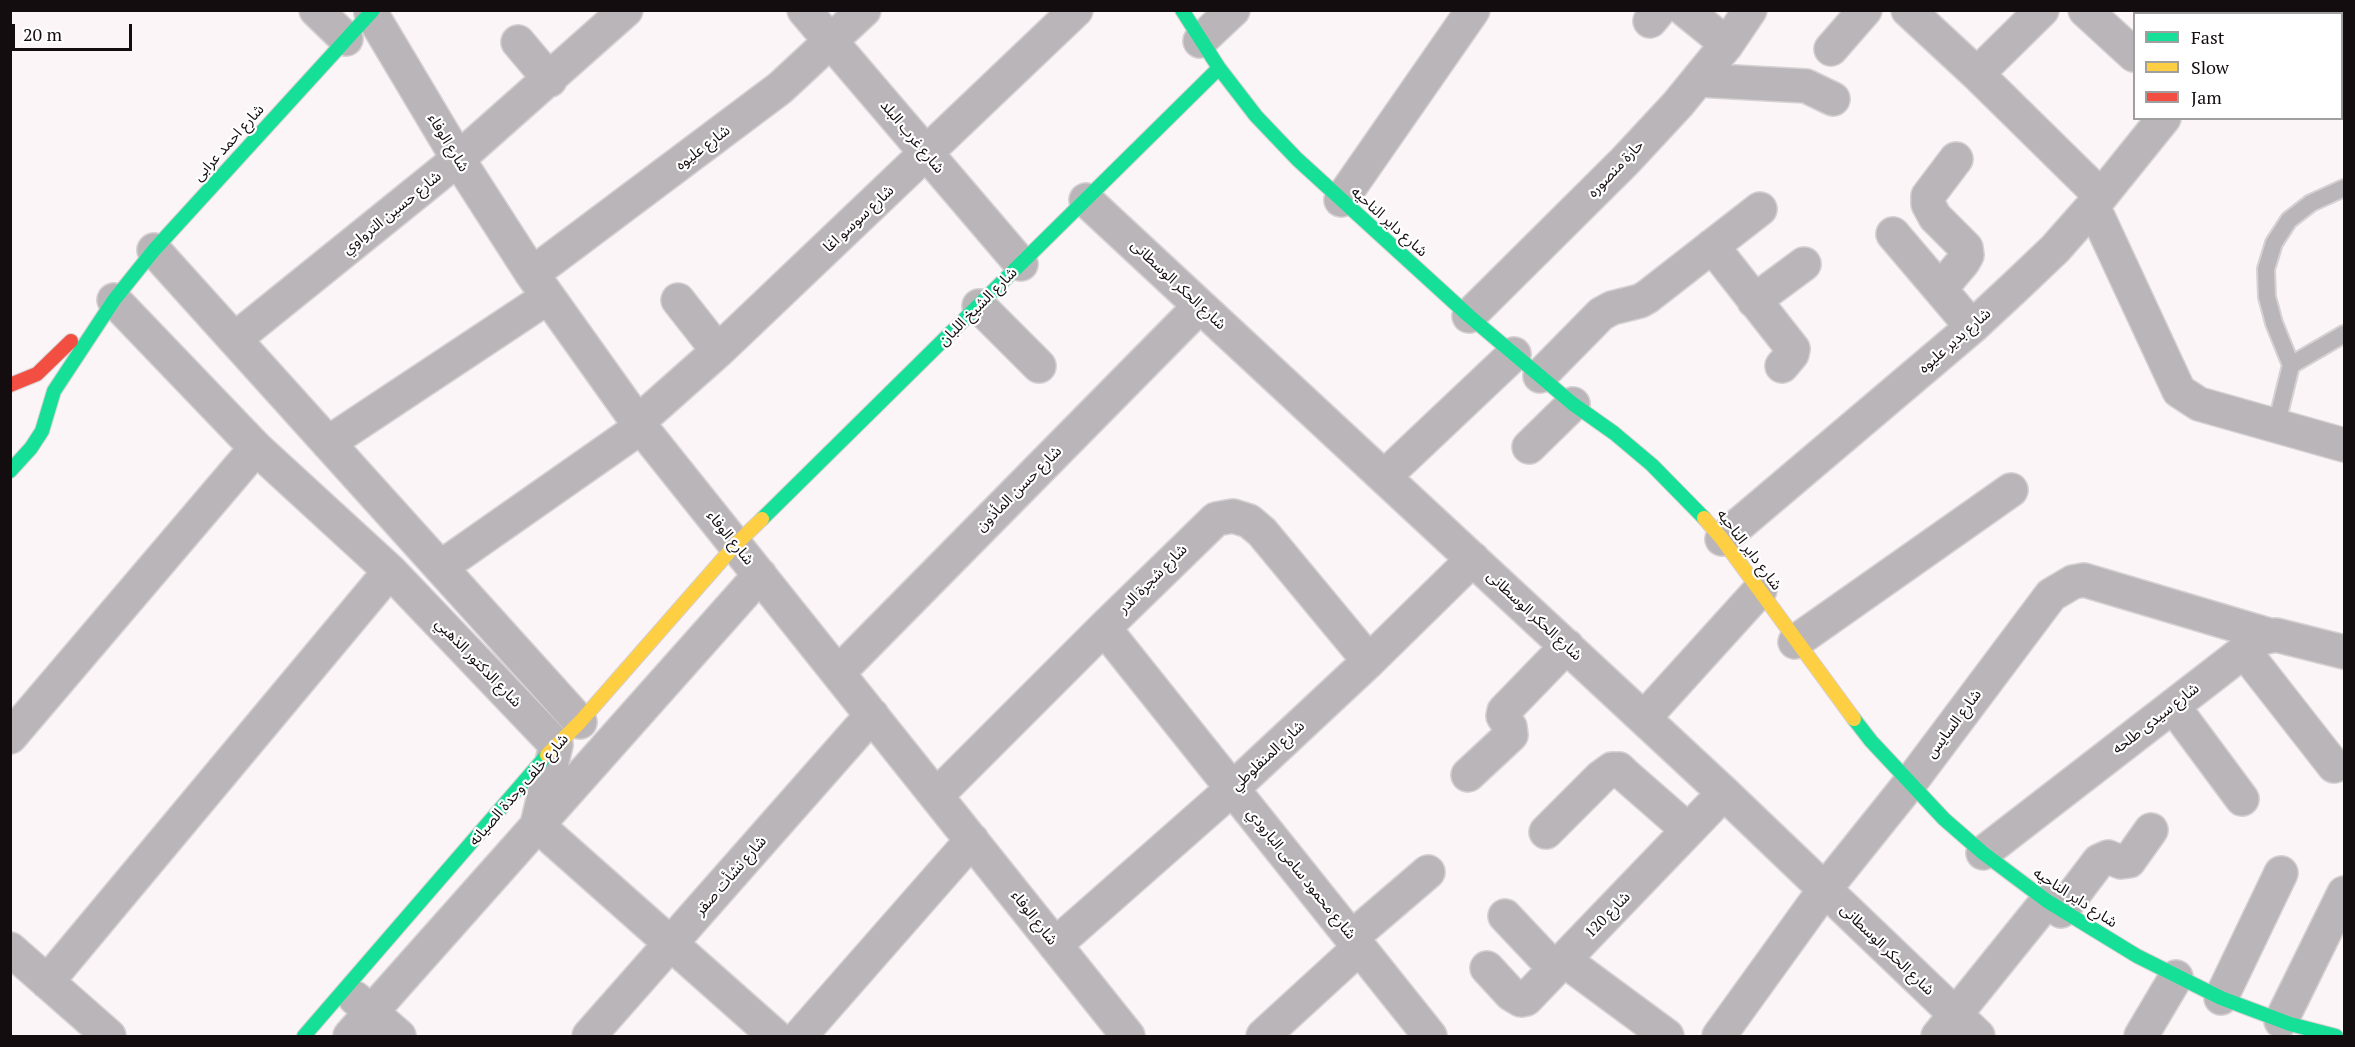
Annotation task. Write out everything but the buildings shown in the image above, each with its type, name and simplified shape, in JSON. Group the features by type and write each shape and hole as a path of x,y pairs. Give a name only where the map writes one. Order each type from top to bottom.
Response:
{"street":[{"path":"316,10 346,39"},
{"name":"شارع حسين الترواوي","path":"235,339 458,159 550,80 626,10"},
{"name":"شارع غرب البلد","path":"804,10 1021,264"},
{"name":"شارع عليوه","path":"328,443 540,286 725,131 780,88 864,10"},
{"name":"شارع سوسو اغا","path":"441,567 639,424 927,155 1076,10"},
{"name":"شارع داير الناحيه","path":"1182,10 1219,69 1289,151 1469,316 1573,404 1614,433 1652,465 1689,501 1722,539 1795,642 1858,724 1944,819 1983,853 2054,906 2176,977 2285,1027 2336,1036"},
{"path":"1200,41 1233,10"},
{"path":"1341,200 1473,10"},
{"path":"1685,10 1727,44"},
{"name":"حارة منصوره","path":"1469,316 1625,161 1698,80 1727,44 1750,10"},
{"path":"1831,49 1865,10"},
{"path":"1977,74 2042,10"},
{"path":"2085,10 2133,54"},
{"name":"شارع احمد عرابى","path":"10,471 31,448 42,431 54,391 114,300 154,250 372,12"},
{"name":"شارع الوفاء","path":"372,12 458,159 540,286 639,424 1055,945 1120,1033"},
{"path":"1913,12 1977,74 2097,201 2171,377 2179,390 2199,404 2344,446"},
{"path":"518,42 550,80"},
{"name":"شارع الشيخ اللبان","path":"736,544 1219,69"},
{"path":"1698,80 1806,86 1833,99"},
{"name":"شارع بدير عليوه","path":"1722,539 1972,327 2055,249 2162,120"},
{"path":"1941,288 1963,262 1966,248 1935,217 1928,204 1928,196 1956,159"},
{"name":"شارع الحكر الوسطانى","path":"1086,200 1826,889 1957,1030"},
{"path":"1540,376 1601,314 1612,308 1647,297 1760,209"},
{"path":"1893,234 1972,327"},
{"path":"1712,246 1793,349 1790,357 1782,366"},
{"path":"154,250 580,722"},
{"path":"1754,301 1804,264"},
{"name":"شارع احمد عرابى","path":"10,385 38,374 114,300"},
{"name":"شارع الدكتور الذهبي","path":"114,300 256,448 390,572 556,745"},
{"path":"678,300 718,351"},
{"path":"979,306 1039,366"},
{"name":"شارع حسن المأذون","path":"838,673 1200,306"},
{"path":"1383,477 1514,354"},
{"path":"1529,447 1573,404"},
{"path":"10,737 256,448"},
{"path":"1795,642 2012,490"},
{"name":"شارع شجرة الدر","path":"936,796 1216,519 1233,516 1249,521 1262,532 1369,662"},
{"name":"شارع خلف وحدة الصيانه","path":"304,1036 556,745 580,722 736,544"},
{"name":"شارع المنفلوطي","path":"1055,945 1232,789 1369,662 1473,559"},
{"path":"47,982 390,572"},
{"path":"350,1036 760,575"},
{"name":"شارع السايس","path":"1719,1036 1826,889 1910,783 2051,595 2073,582 2084,580 2257,643"},
{"path":"1644,718 1760,590"},
{"name":"شارع محمود سامى البارودي","path":"1104,628 1430,1036"},
{"path":"2257,643 2344,652"},
{"path":"2257,643 2334,766"},
{"name":"شارع سيدى طلحه","path":"1983,853 2257,643"},
{"path":"1468,776 1511,735 1503,716 1504,711 1567,646"},
{"path":"2173,706 2242,799"},
{"name":"شارع نشأت صقر","path":"589,1036 872,715"},
{"path":"537,825 556,745"},
{"path":"1546,831 1612,769 1618,769 1688,830"},
{"name":"شارع 120","path":"1487,968 1511,994 1521,1000 1526,999 1724,793"},
{"path":"537,825 775,1036"},
{"path":"1957,1030 2054,906 2099,861 2108,857 2121,862 2129,861 2151,830"},
{"path":"800,1036 972,840"},
{"path":"1263,1036 1428,872"},
{"path":"2221,998 2281,873"},
{"path":"2285,1027 2344,893"},
{"path":"1505,916 1560,965 1667,1036"},
{"path":"10,949 110,1036"},
{"path":"2141,1036 2176,977"},
{"path":"345,989 399,1036"}],"lane":[{"path":"2276,426 2290,365 2267,297 2266,269 2274,243 2289,220 2311,203 2344,188"},
{"path":"2290,365 2344,334"}],"traffic: fast":[{"path":"10,471 31,448 42,431 54,391 114,300 154,250 373,10"},
{"path":"1182,10 1219,68 1256,116 1297,159 1469,316 1573,404 1614,433 1652,465 1704,518"},
{"path":"762,519 1219,68"},
{"path":"1854,719 1871,741 1944,819 1983,853 2047,901 2137,956 2221,998 2290,1024 2336,1036"},
{"path":"304,1036 547,755"}],"traffic: slow":[{"path":"1704,518 1722,539 1854,719"},
{"path":"547,755 580,722 736,544 762,519"}],"traffic: jam":[{"path":"10,385 37,374 71,341"}]}
